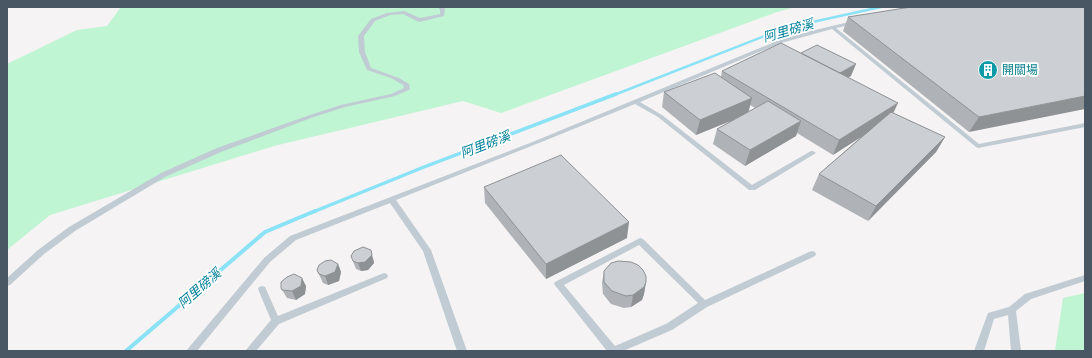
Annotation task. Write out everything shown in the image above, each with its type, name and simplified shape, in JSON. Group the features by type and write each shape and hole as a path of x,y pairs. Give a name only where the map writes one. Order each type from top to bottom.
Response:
{"lane":[{"path":"7,283 41,252 72,229 163,174 219,150 309,117 343,106 393,95 407,89 406,84 396,78 383,75 370,69 362,52 360,36 372,20 404,12 419,20 427,19 442,15 443,9 440,7"},
{"path":"191,351 267,260 293,238 537,142 778,42 863,21"},
{"path":"833,28 978,146 1085,125"},
{"path":"634,101 660,116 752,188 813,153"},
{"path":"391,199 427,250 462,351"},
{"path":"704,304 640,241 558,284 612,351 669,327 704,304 812,254"},
{"path":"250,351 276,321 384,276"},
{"path":"979,351 990,316 1012,310 1028,296 1085,278"},
{"path":"262,289 276,321"},
{"path":"1012,310 1016,351"}],"green space":[{"path":"121,7 796,7 777,12 501,113 463,101 274,146 50,215 7,250 7,64 77,30 107,26"},
{"path":"1085,293 1085,351 1055,351 1063,298"}],"building":[{"name":"開關場","path":"911,7 1085,7 1085,96 979,117 848,17"},
{"path":"781,43 898,103 839,140 722,71"},
{"path":"817,45 856,64 840,73 801,53"},
{"path":"715,73 752,98 700,120 664,92"},
{"path":"768,101 801,121 750,150 717,129"},
{"path":"891,112 945,137 876,206 819,174"},
{"path":"561,155 629,222 546,264 484,187"},
{"path":"363,247 371,250 372,255 365,262 358,263 353,261 351,256 354,251"},
{"path":"331,260 338,264 335,272 325,276 319,274 317,270 319,265 325,261"},
{"path":"618,261 631,262 638,265 646,276 644,287 633,295 626,296 612,291 604,282 604,271 611,263"},
{"path":"294,274 302,278 301,286 292,291 282,290 281,282"}],"waterway":[{"name":"阿里磅溪","path":"614,95 785,28 881,7"},
{"name":"阿里磅溪","path":"313,212 424,167 616,94"},
{"name":"阿里磅溪","path":"126,351 265,232 315,211"}],"place":[{"name":"開關場","path":"988,70"}]}
